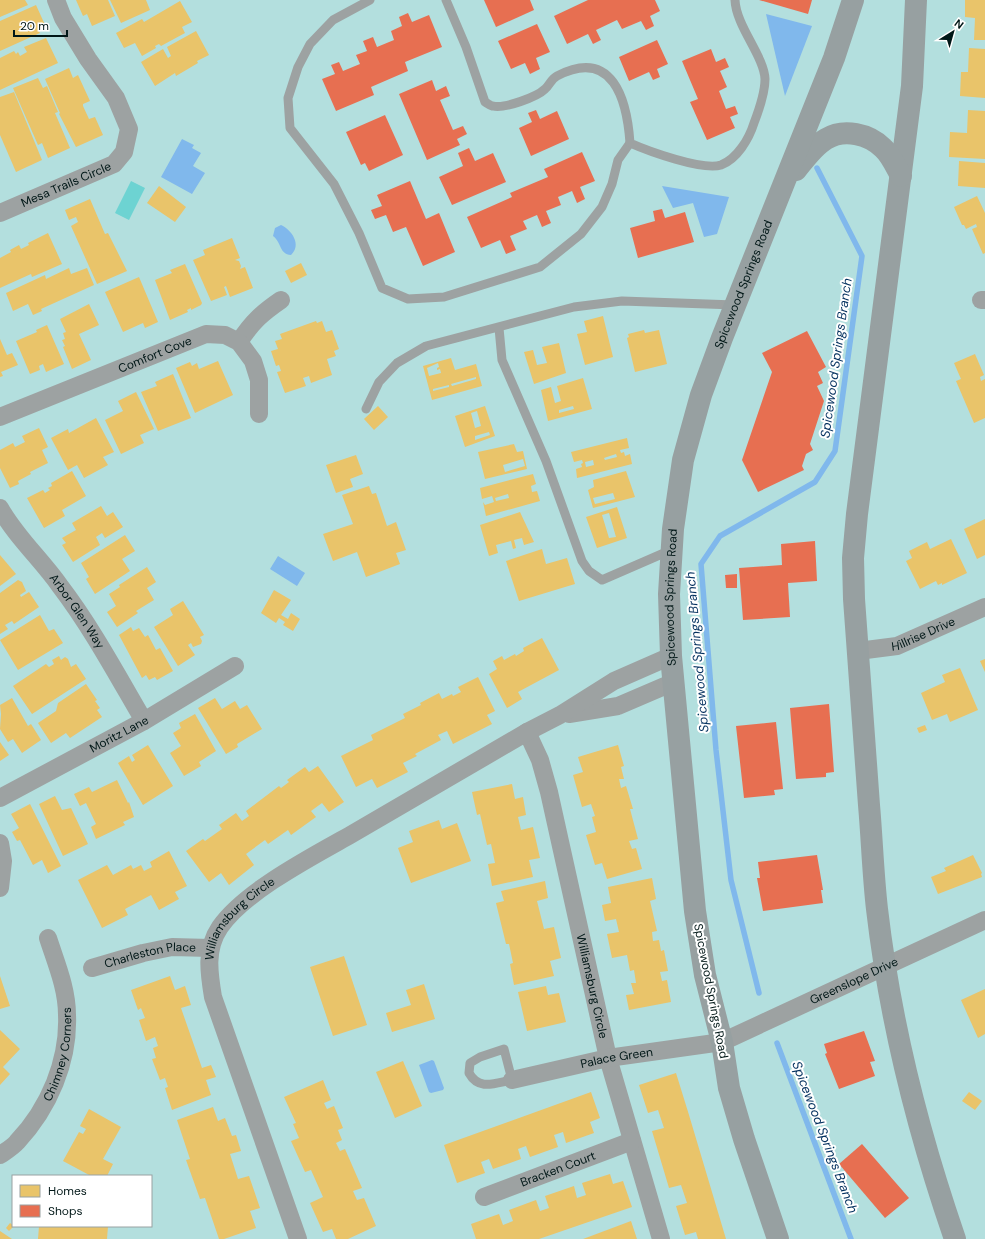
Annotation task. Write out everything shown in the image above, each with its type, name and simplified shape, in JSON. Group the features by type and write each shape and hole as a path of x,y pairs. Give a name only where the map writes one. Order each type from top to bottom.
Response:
{"main road":[{"name":"Spicewood Springs Road","path":"778,1239 744,1139 729,1088 722,1042 705,975 695,911 671,656 669,594 673,529 683,460 701,395 735,305 834,58 853,0"},
{"path":"916,0 912,86 853,558 858,651 877,908 885,965 901,1050 920,1127 955,1239"},
{"path":"784,184 815,148 827,138 838,134 849,133 862,135 883,148 901,176"}],"street":[{"name":"Mesa Trails Circle","path":"0,213 114,164 124,152 129,129 116,98 88,60 63,18 56,0"},
{"path":"259,414 259,380 253,361 239,342 251,324 264,311 282,300"},
{"name":"Comfort Cove","path":"0,417 206,334 225,335 239,342"},
{"name":"Arbor Glen Way","path":"0,508 8,522 60,586 95,637 144,721"},
{"name":"Hillrise Drive","path":"858,651 897,646 985,607"},
{"name":"Williamsburg Circle","path":"298,1239 213,997 209,975 210,948 219,928 246,900 307,860 527,732 560,715 614,682 671,656"},
{"name":"Moritz Lane","path":"0,798 144,721 235,666"},
{"name":"Williamsburg Circle","path":"560,715 618,706 674,682"},
{"name":"Williamsburg Circle","path":"527,732 540,760 549,792 608,1058 661,1239"},
{"path":"0,843 3,861 0,888"},
{"name":"Greenslope Drive","path":"722,1042 885,965 985,920"},
{"name":"Chimney Corners","path":"0,1155 17,1143 40,1112 56,1083 66,1043 67,1014 64,990 48,938"},
{"name":"Charleston Place","path":"92,968 143,953 172,947 210,948"},
{"name":"Palace Green","path":"512,1080 608,1058 722,1042"},
{"name":"Bracken Court","path":"484,1196 632,1141"}],"lane":[{"path":"370,0 333,20 310,44 298,67 288,98 290,128 334,184 359,234 382,288 408,299 444,297 540,267 581,234 602,207 612,184 618,160 630,143 628,120 622,96 611,79 596,70 581,68 564,72 555,77 545,89 515,103 493,106 485,102 466,47 446,0"},
{"path":"630,143 650,152 710,166 721,165 728,161 744,144 761,106 765,79 758,57 746,35 735,0"},
{"path":"366,409 379,382 397,364 426,346 574,307 622,301 735,305"},
{"path":"499,328 502,360 546,461 582,561 589,571 602,580 672,550"},
{"path":"504,1050 512,1080 484,1085 473,1081 468,1073 470,1063 480,1057 504,1050"}],"shaded area":[{"path":"766,14 812,26 785,96"},
{"path":"182,139 194,145 192,148 201,153 193,166 205,173 192,194 161,177"},
{"path":"131,181 145,188 129,220 115,213"},
{"path":"662,186 729,197 717,234 704,237 693,203 673,208"},
{"path":"281,225 289,230 296,242 296,247 291,255 284,253 273,236 275,228"},
{"path":"278,556 305,573 297,586 270,569"},
{"path":"432,1060 434,1061 444,1088 443,1090 431,1093 429,1092 419,1065"}],"building: Homes":[{"path":"0,0 25,0 28,5 0,17"},
{"path":"76,0 108,0 115,16 92,26 87,14 83,16"},
{"path":"110,0 146,0 150,10 121,23"},
{"path":"965,0 985,0 985,40 974,40 975,18 965,17"},
{"path":"180,1 192,22 182,27 185,33 161,46 159,44 155,46 156,48 142,56 135,43 124,48 116,33 142,19 144,22"},
{"path":"36,5 46,27 38,30 40,33 0,51 0,21"},
{"path":"196,31 209,55 197,61 198,63 176,76 175,73 155,86 141,62 163,49 168,58 171,56 167,47"},
{"path":"46,38 58,63 0,90 0,58 14,51 16,54 18,52 20,56 27,52 24,47"},
{"path":"969,48 985,49 985,98 960,96 961,72 968,72"},
{"path":"69,68 73,78 78,75 90,101 83,104 89,119 95,117 103,135 76,147 59,114 60,113 45,79"},
{"path":"38,78 43,88 47,86 58,112 55,113 70,148 48,158 42,143 38,145 13,88"},
{"path":"14,92 42,160 16,172 0,135 0,97"},
{"path":"968,110 985,111 985,159 949,157 950,132 967,133"},
{"path":"959,161 985,163 985,188 958,186"},
{"path":"159,186 186,207 175,222 147,203"},
{"path":"977,196 985,213 985,253 983,254 972,229 977,227 976,224 966,229 964,225 962,225 954,207"},
{"path":"90,199 105,234 108,233 127,271 97,284 71,226 78,222 76,217 69,220 65,210"},
{"path":"48,233 62,264 32,277 31,274 0,288 0,258 11,252 10,250 19,245 21,249 29,245 28,243"},
{"path":"232,238 240,258 235,260 239,261 241,266 240,269 245,267 253,288 230,297 226,286 224,287 227,295 211,301 193,260 205,255 203,250"},
{"path":"301,263 307,275 291,283 285,271"},
{"path":"185,264 202,303 191,310 191,308 187,310 188,312 170,320 155,280 172,273 170,270"},
{"path":"69,268 71,274 87,268 94,285 41,309 42,311 33,315 28,304 13,311 6,293 45,275 46,279"},
{"path":"139,277 158,322 145,328 143,323 123,332 105,292"},
{"path":"89,304 99,325 79,334 91,360 72,369 63,347 65,346 62,340 65,339 63,333 66,332 60,319"},
{"path":"603,316 613,357 585,365 577,334 587,332 584,321"},
{"path":"316,321 317,323 322,321 326,332 332,330 339,349 334,351 336,356 327,359 332,375 311,383 309,376 303,378 306,386 285,393 277,372 281,371 279,365 276,366 271,351 278,349 275,341 282,339 280,334"},
{"path":"47,325 64,364 46,372 43,364 39,366 40,370 30,374 16,341 37,332 36,330"},
{"path":"644,330 645,333 659,330 667,364 635,372 627,338 629,337 628,334"},
{"path":"0,339 7,355 12,353 18,365 1,372 3,376 0,377"},
{"path":"559,343 566,373 534,384 524,352 533,350 537,365 547,363 542,347"},
{"path":"975,354 984,375 980,377 981,381 985,379 985,418 974,423 956,381 961,379 954,363"},
{"path":"451,358 455,370 476,364 482,386 432,400 423,366","holes":["438,363 439,367 437,370 440,369 441,373 429,376 427,368","476,377 476,379 452,386 451,384","449,385 449,387 433,391 433,389"]},
{"path":"218,361 233,395 195,413 176,368 190,362 192,366 197,363 199,369"},
{"path":"173,374 191,418 158,431 141,392 157,386 155,382"},
{"path":"583,378 592,409 548,421 541,390 551,387 555,403 561,401 557,386","holes":["573,406 574,409 559,413 559,410"]},
{"path":"136,392 154,429 140,435 144,443 121,454 105,420 123,411 118,401"},
{"path":"378,406 388,417 374,430 364,419"},
{"path":"485,406 495,436 465,447 455,416","holes":["477,411 481,426 475,428 471,413","489,432 490,435 475,440 475,436"]},
{"path":"96,418 114,452 103,457 108,465 84,478 77,465 68,470 51,438 68,429 69,433"},
{"path":"39,428 48,447 42,450 48,463 30,472 31,474 18,481 19,484 10,488 0,468 0,450 13,443 15,447 25,442 22,436"},
{"path":"627,438 629,448 620,450 621,453 624,452 625,456 630,454 632,464 577,478 576,469 582,467 581,464 583,463 582,460 574,462 571,452","holes":["616,454 617,457 605,460 604,458","593,460 594,465 586,467 585,462"]},
{"path":"514,444 517,452 523,451 527,469 485,479 478,452","holes":["523,459 525,466 505,472 503,465"]},
{"path":"356,455 363,474 350,479 353,487 336,493 326,465"},
{"path":"72,471 86,496 62,510 65,516 44,528 27,498 43,490 45,493 50,490 48,488 52,486 51,483"},
{"path":"626,471 635,497 593,508 588,490 594,487 593,480","holes":["613,493 615,499 595,504 593,498"]},
{"path":"533,474 536,484 531,486 532,492 537,491 540,501 486,516 483,502 485,505 494,502 492,496 482,499 480,488","holes":["508,494 509,498 496,501 495,498"]},
{"path":"369,486 372,494 376,493 387,526 396,522 406,550 396,553 400,564 366,577 357,552 333,561 323,534 353,524 342,495"},
{"path":"101,506 107,516 113,512 123,527 105,538 102,533 96,537 100,545 73,562 62,545 66,543 62,538 76,530 72,523"},
{"path":"617,507 627,538 597,548 586,517","holes":["609,513 616,537 609,538 602,515"]},
{"path":"520,512 534,542 524,545 522,538 514,540 516,548 513,549 511,541 496,545 498,553 489,556 480,525"},
{"path":"985,519 985,555 977,559 964,529"},
{"path":"125,535 135,551 122,559 130,571 95,594 86,579 89,577 81,563"},
{"path":"951,539 967,573 942,585 942,583 938,585 936,581 920,589 906,561 912,558 909,551 927,542 930,549"},
{"path":"542,549 546,564 567,558 575,584 519,601 506,561"},
{"path":"0,555 16,574 0,586"},
{"path":"147,567 156,582 147,588 154,600 136,611 138,613 117,627 107,612 116,606 109,594 120,587 119,585"},
{"path":"18,580 22,582 26,591 20,595 21,597 29,592 39,607 14,624 12,621 5,625 8,629 0,634 0,593"},
{"path":"274,590 291,600 281,615 288,619 291,613 300,619 293,631 283,625 285,622 279,618 276,623 261,613"},
{"path":"183,601 204,635 200,637 202,641 201,644 193,647 191,643 188,645 195,655 178,666 154,627 173,615 170,609"},
{"path":"40,615 49,631 54,629 63,643 18,670 0,640"},
{"path":"131,627 133,631 139,628 145,637 148,635 156,650 160,648 173,671 157,680 155,677 149,680 146,675 142,678 119,635"},
{"path":"542,638 559,670 518,692 522,699 507,708 489,674 497,669 493,661 502,656 504,660 515,654 516,656 524,651 523,648"},
{"path":"59,656 61,660 65,657 68,659 71,667 76,664 86,679 32,714 13,686 46,664 49,667 54,664 52,660"},
{"path":"985,659 985,672 980,661"},
{"path":"960,668 978,710 950,722 947,714 932,720 921,693 945,682 942,675"},
{"path":"478,677 495,711 487,715 492,724 453,744 447,731 438,735 441,740 415,754 417,756 403,763 408,772 377,788 372,779 356,787 341,756 373,740 371,735 405,718 403,714 421,705 420,703 439,693 442,699 452,694 453,696 461,692 458,687"},
{"path":"86,684 97,700 95,701 100,708 97,710 102,717 70,738 66,733 51,743 38,723 56,711 58,703"},
{"path":"12,698 28,726 31,724 41,740 22,753 13,739 8,742 0,729 0,705"},
{"path":"215,698 222,709 235,701 240,709 247,705 262,729 237,744 238,747 226,754 198,708"},
{"path":"195,714 216,751 199,762 201,766 184,776 170,753 181,746 173,733 181,728 179,723"},
{"path":"925,725 927,730 919,733 917,728"},
{"path":"0,742 9,755 0,761"},
{"path":"148,745 173,786 143,805 118,763 129,756 132,762 135,760 132,755"},
{"path":"618,745 624,766 621,767 624,779 619,779 621,788 626,786 633,809 630,809 638,839 629,841 632,849 636,848 642,869 607,879 602,863 595,865 586,835 596,832 592,817 595,816 591,804 582,807 573,775 583,772 578,757"},
{"path":"318,766 344,802 329,812 322,803 311,811 316,817 291,835 288,830 268,844 265,840 246,854 254,865 229,885 221,873 209,882 186,851 203,839 205,841 222,829 219,825 236,813 242,821 249,816 246,811 279,786 281,788 289,782 287,780 305,767 309,772"},
{"path":"117,780 128,803 129,802 134,817 123,822 125,825 96,839 91,827 96,824 86,803 80,806 74,794 89,787 92,792"},
{"path":"512,784 515,799 523,797 526,815 518,817 521,830 533,827 540,858 529,860 533,877 492,886 488,864 495,863 491,844 487,845 480,814 477,815 472,792"},
{"path":"55,796 62,810 71,808 88,844 63,856 39,804"},
{"path":"30,804 61,866 48,873 42,860 33,865 20,840 17,841 12,832 19,828 11,814"},
{"path":"439,820 442,829 457,823 471,861 411,883 398,848 413,842 409,831"},
{"path":"169,851 187,886 175,892 179,899 159,910 151,895 125,909 128,915 102,928 78,880 107,865 113,875 131,865 133,869 141,865 144,871 152,867 150,862"},
{"path":"973,855 982,873 982,877 938,894 931,877 946,871 944,868"},
{"path":"652,878 656,899 650,901 657,931 652,932 653,941 659,940 661,951 664,950 668,971 660,972 662,981 667,980 671,1002 629,1010 626,995 634,994 631,983 636,983 634,970 630,971 627,955 612,958 607,934 619,932 616,919 605,921 602,905 611,903 608,887"},
{"path":"545,881 548,898 537,901 544,929 554,927 561,958 550,961 554,976 514,985 510,964 513,963 509,944 506,944 496,903 504,901 501,891"},
{"path":"344,956 367,1025 333,1036 310,967"},
{"path":"0,976 10,1006 0,1009"},
{"path":"170,976 175,990 185,986 191,1005 181,1008 202,1068 211,1065 216,1077 206,1080 211,1095 172,1110 165,1088 168,1087 165,1078 160,1080 152,1059 156,1058 153,1048 158,1046 155,1037 146,1041 139,1020 145,1018 141,1008 138,1010 131,990"},
{"path":"424,984 435,1019 392,1032 386,1013 411,1005 406,990"},
{"path":"546,986 548,995 559,993 566,1022 527,1031 518,992"},
{"path":"985,989 985,1034 978,1038 961,1000"},
{"path":"0,1030 20,1049 3,1067 10,1074 0,1085"},
{"path":"403,1061 422,1106 395,1118 376,1072"},
{"path":"676,1073 726,1239 698,1239 696,1232 685,1235 676,1206 687,1203 681,1185 669,1188 652,1131 664,1128 658,1110 648,1113 639,1085"},
{"path":"323,1080 331,1100 324,1103 327,1109 334,1106 343,1128 338,1130 342,1140 336,1143 340,1151 345,1149 362,1188 353,1191 357,1200 364,1198 376,1226 348,1239 336,1239 332,1229 323,1232 310,1203 323,1197 311,1170 305,1172 291,1141 299,1138 293,1124 296,1123 284,1097"},
{"path":"591,1092 600,1118 590,1122 594,1133 566,1143 563,1132 554,1135 558,1147 530,1157 526,1146 518,1149 521,1159 493,1169 489,1159 481,1162 485,1173 457,1183 444,1145"},
{"path":"969,1092 982,1101 975,1110 962,1101"},
{"path":"213,1107 218,1121 225,1118 232,1136 236,1135 241,1151 230,1154 238,1179 249,1176 260,1208 250,1211 256,1228 224,1239 219,1239 205,1198 200,1199 186,1160 190,1159 177,1120"},
{"path":"89,1109 121,1127 103,1159 113,1164 108,1175 89,1175 63,1161 79,1132 83,1134 86,1129 80,1126"},
{"path":"610,1174 613,1184 623,1181 632,1207 539,1239 476,1239 471,1224 499,1214 503,1225 513,1221 509,1210 536,1200 540,1211 549,1208 545,1196 574,1186 577,1198 586,1195 582,1183"},
{"path":"631,1221 637,1239 583,1239"},
{"path":"10,1223 13,1227 9,1231 6,1228"},
{"path":"39,1227 108,1227 107,1239 38,1239"},
{"path":"0,1231 12,1239 0,1239"}],"building: Shops":[{"path":"484,0 530,0 534,10 496,27"},
{"path":"588,0 655,0 660,11 650,16 654,26 646,30 641,21 622,29 617,20 596,30 601,40 593,44 588,34 567,44 554,16"},
{"path":"759,0 812,0 808,14"},
{"path":"408,13 412,22 429,15 442,47 405,62 408,71 371,87 374,95 336,111 322,79 335,74 331,65 339,62 343,71 360,64 356,55 367,51 363,41 373,37 377,47 394,40 391,31 402,26 399,17"},
{"path":"537,24 550,52 536,58 540,69 530,74 525,63 511,69 498,41"},
{"path":"657,40 668,64 657,69 660,77 653,80 649,72 629,81 619,57"},
{"path":"711,49 716,62 725,58 729,67 720,71 727,87 719,91 726,109 735,106 738,114 730,117 735,128 707,140 690,102 698,99 682,61"},
{"path":"432,80 436,91 446,86 450,96 440,100 453,130 463,126 467,134 457,139 460,145 427,160 399,94"},
{"path":"536,110 540,119 557,111 569,139 531,156 519,128 532,122 528,113"},
{"path":"385,115 403,155 369,171 365,163 361,165 346,132"},
{"path":"469,148 475,161 493,153 506,182 452,205 439,177 463,166 458,153"},
{"path":"582,152 595,181 580,187 585,199 577,203 572,191 558,197 561,205 546,211 551,223 542,227 537,215 523,221 527,229 510,236 516,250 506,254 500,240 481,248 467,217 512,197 510,193 548,177 544,169"},
{"path":"410,181 426,219 439,213 455,252 423,266 406,227 393,232 386,215 375,219 371,210 382,206 377,195"},
{"path":"662,209 665,218 685,212 694,242 638,258 630,228 655,221 653,211"},
{"path":"807,331 826,367 818,372 823,383 817,386 824,401 810,444 813,450 806,454 802,466 804,470 758,492 742,460 772,372 762,353"},
{"path":"815,541 817,581 788,583 790,617 743,620 739,568 782,565 781,544"},
{"path":"737,574 737,588 726,588 725,575"},
{"path":"829,704 834,772 826,773 826,777 796,779 790,708"},
{"path":"776,722 783,789 774,790 775,795 744,798 736,726"},
{"path":"817,855 823,890 821,890 823,903 763,911 757,878 760,878 758,862"},
{"path":"864,1031 875,1061 870,1062 875,1076 839,1089 825,1054 827,1053 824,1044"},
{"path":"862,1144 909,1198 885,1218 839,1164"}],"waterway":[{"name":"Spicewood Springs Branch","path":"759,993 731,880 716,750 701,564 720,536 815,482 835,451 862,256 817,168"},
{"name":"Spicewood Springs Branch","path":"777,1043 851,1239"}]}
